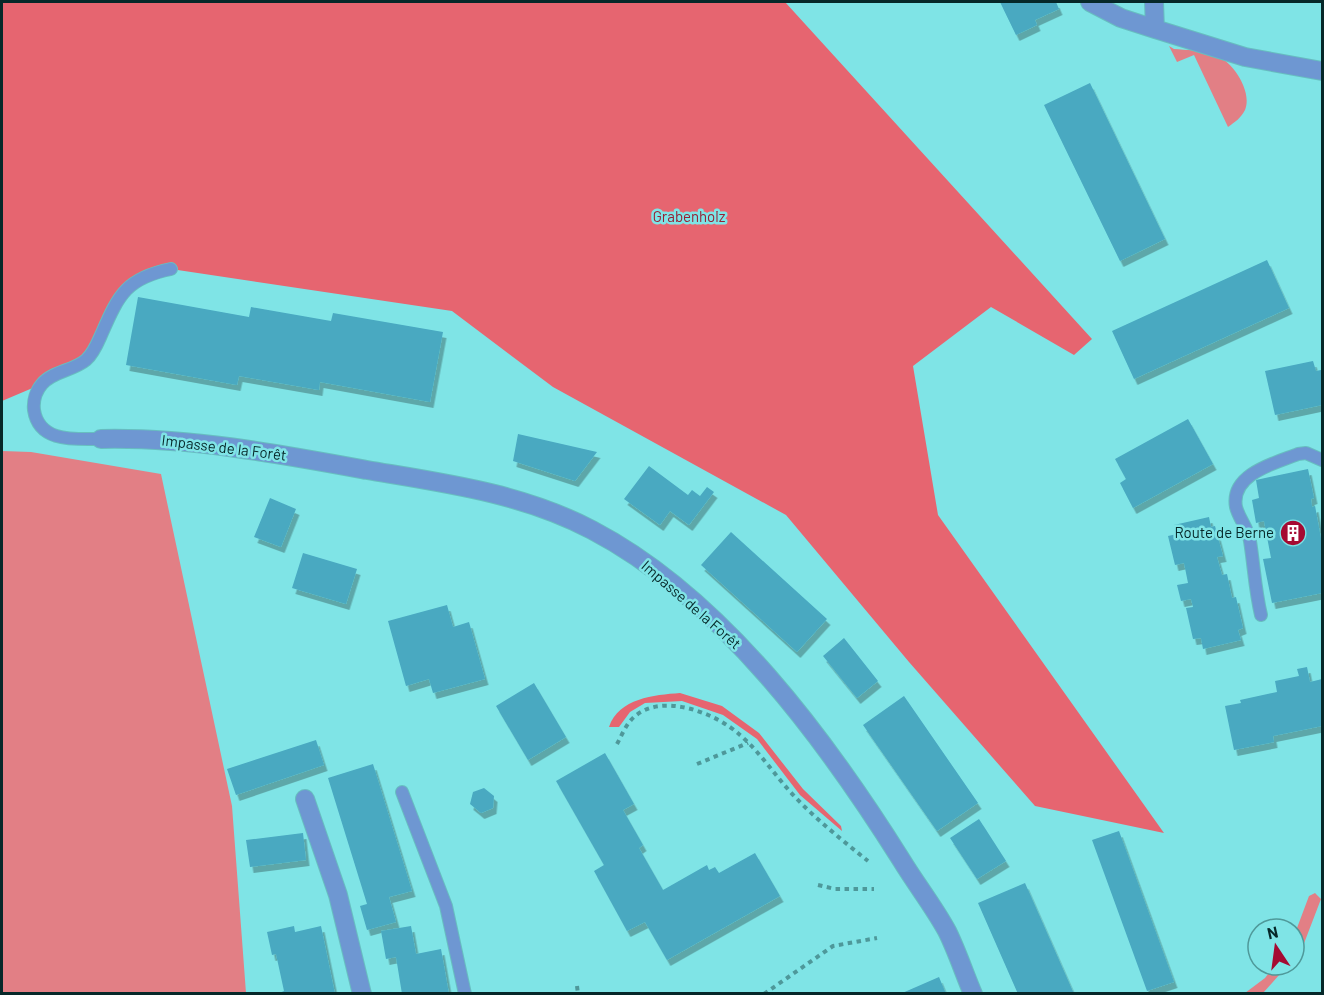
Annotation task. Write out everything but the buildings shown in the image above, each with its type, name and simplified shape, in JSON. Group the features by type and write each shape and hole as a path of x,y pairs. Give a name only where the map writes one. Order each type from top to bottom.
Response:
{"street":[{"path":"1090,2 1121,18 1245,57 1323,71"},
{"path":"1154,2 1155,29"},
{"name":"Impasse de la Forêt","path":"101,439 154,440 287,455 479,489 550,512 592,530 626,550 659,574 726,634 781,691 814,730 852,783 947,931 973,993"},
{"path":"304,799 338,895 362,993"}],"lane":[{"path":"101,439 63,438 46,433 37,422 33,407 35,395 42,384 58,373 85,361 94,350 126,287 138,278 171,269"},
{"path":"1261,615 1254,587 1248,533 1236,509 1237,493 1248,477 1298,454 1306,453 1323,460"},
{"path":"402,792 446,906 465,993"}],"path":[{"path":"617,744 635,716 650,708 660,706 684,708 710,717 730,728 748,743 795,796 868,861"},
{"path":"697,764 748,743"},
{"path":"818,885 835,889 874,889"},
{"path":"764,993 833,946 877,938"},
{"path":"577,987 578,993"}],"shaded area":[{"path":"1169,46 1174,49 1212,53 1233,68 1243,85 1247,102 1238,120 1228,127 1194,55 1177,62"},
{"path":"2,451 31,452 161,474 232,806 246,993 2,993"},
{"path":"1315,893 1321,899 1306,938 1306,917 1301,917 1309,896"},
{"path":"1277,977 1263,993 1245,993 1265,978"}],"green space":[{"name":"Grabenholz","path":"2,2 785,2 1092,339 1074,355 991,307 913,366 938,515 1164,833 1035,806 909,662 786,515 553,387 452,311 171,269 138,278 94,350 42,384 2,401"},
{"path":"680,693 722,706 759,733 803,789 841,826 842,831 800,795 757,739 723,715 682,701 645,703 630,712 619,727 609,727 614,717 629,704 649,697"}],"place":[{"name":"Route de Berne","path":"1293,533"}]}
